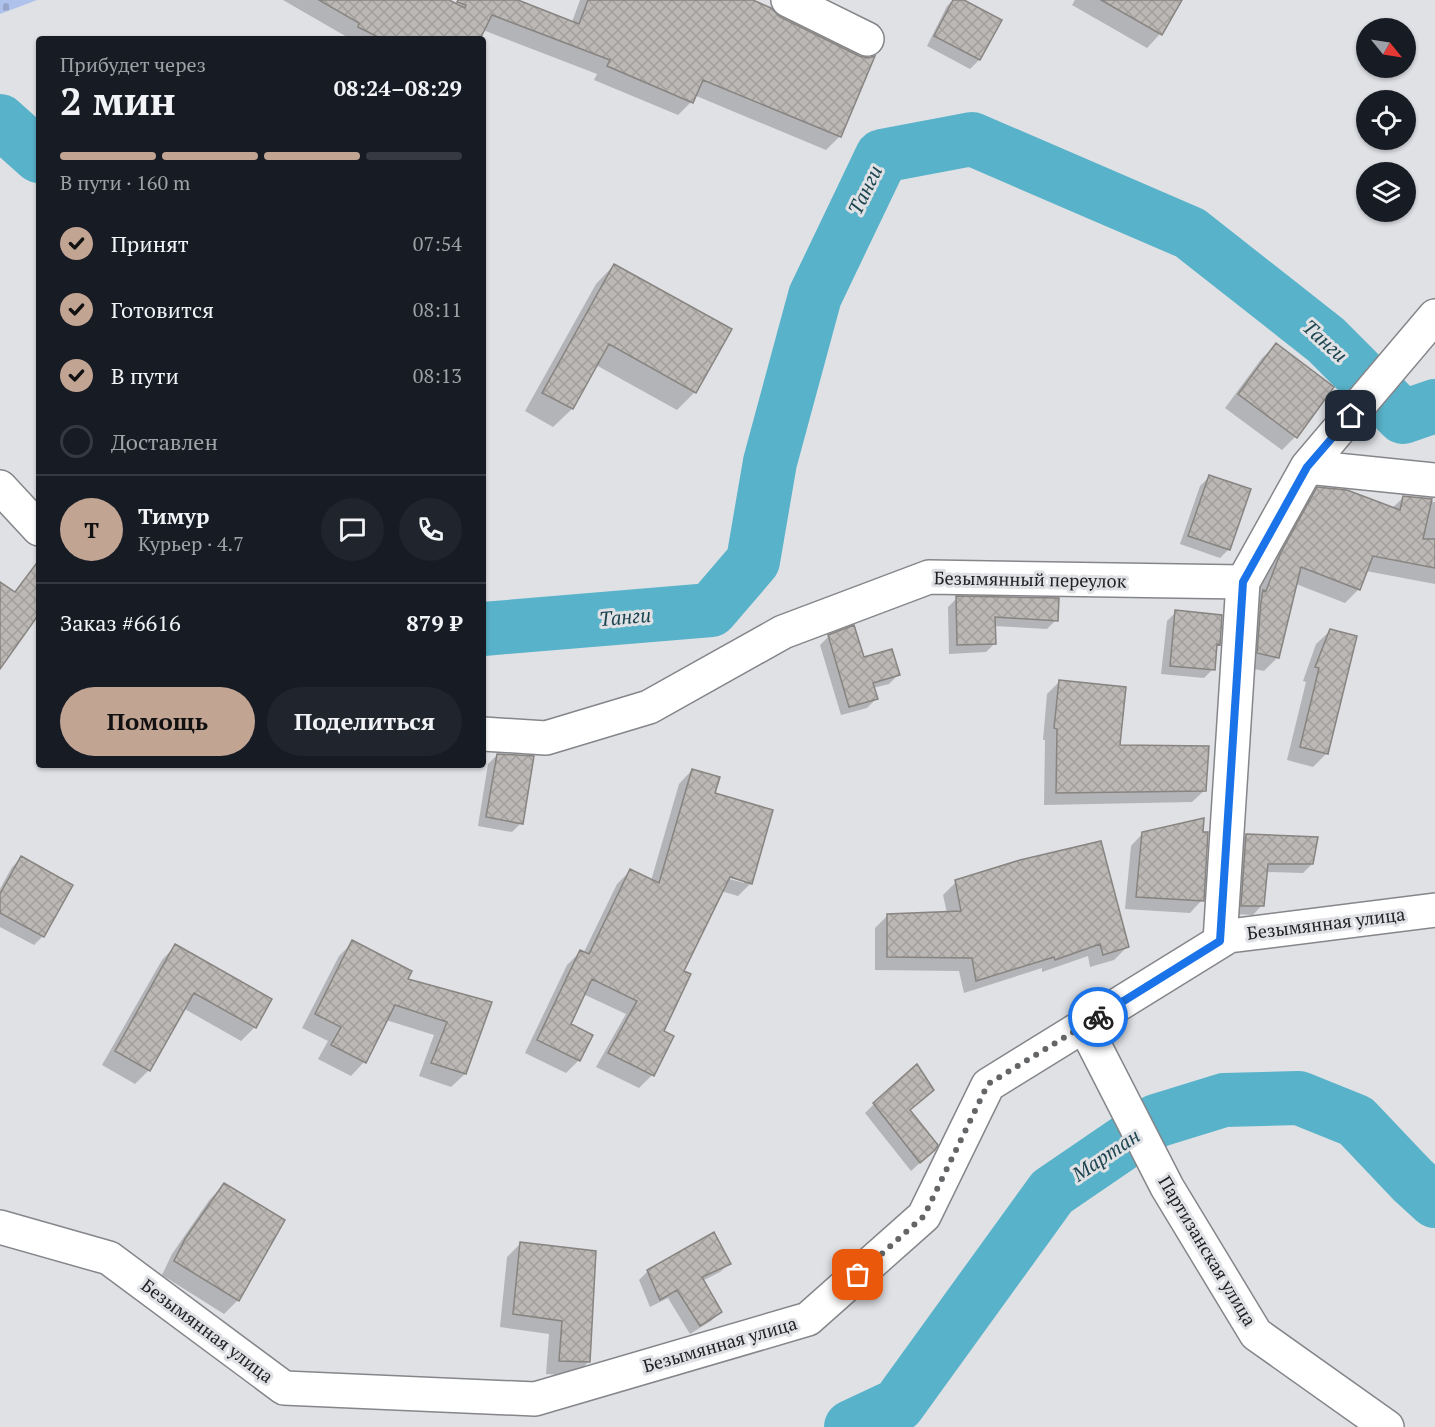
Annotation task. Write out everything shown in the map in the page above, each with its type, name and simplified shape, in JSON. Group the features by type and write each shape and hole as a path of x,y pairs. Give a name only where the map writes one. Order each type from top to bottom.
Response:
{"street":[{"path":"788,0 867,39"},
{"path":"1220,941 1243,582 1308,466 1435,316"},
{"path":"1308,466 1435,480"},
{"path":"0,487 36,526"},
{"name":"Безымянный переулок","path":"486,734 546,738 649,706 783,632 929,577 1243,582"},
{"name":"Безымянная улица","path":"0,1227 109,1257 284,1388 535,1399 808,1319 924,1216 988,1084 1229,936 1435,910"},
{"name":"Партизанская улица","path":"1084,1025 1167,1187 1256,1334 1387,1427"}],"green space":[{"path":"0,0 37,0 0,14"}],"building":[{"path":"319,0 449,0 465,8 466,5 457,2 458,0 518,0 579,24 588,0 753,0 771,8 780,17 859,56 868,58 875,56 841,137 703,80 693,103 607,66 610,60 492,15 482,36 376,36 358,27 359,23"},
{"path":"953,0 964,0 1002,20 980,60 934,36"},
{"path":"1101,0 1182,0 1162,35"},
{"path":"614,264 732,329 696,393 609,344 573,409 542,393"},
{"path":"1276,343 1334,387 1297,438 1238,394"},
{"path":"1209,475 1251,489 1230,550 1188,536"},
{"path":"1317,487 1347,490 1400,510 1403,496 1432,499 1423,539 1435,539 1435,568 1373,556 1360,590 1301,567 1279,658 1257,653 1263,590 1266,591 1280,554"},
{"path":"36,564 36,618 0,669 0,582 15,592"},
{"path":"956,596 1059,598 1058,621 995,617 996,644 957,645"},
{"path":"1175,610 1222,615 1220,645 1217,644 1215,670 1170,666"},
{"path":"854,625 864,657 892,649 900,675 873,683 878,699 849,707 828,635"},
{"path":"1330,629 1357,636 1328,754 1300,747 1319,668 1315,667"},
{"path":"1059,680 1126,687 1120,745 1209,746 1206,791 1056,793 1057,729 1054,728"},
{"path":"497,754 534,756 523,824 486,817"},
{"path":"692,769 720,777 715,793 773,810 752,884 730,877 684,971 691,974 664,1031 674,1036 654,1076 608,1053 637,1001 592,979 571,1024 593,1035 580,1061 537,1040 580,950 589,954 630,869 659,883"},
{"path":"1204,818 1203,832 1208,832 1204,901 1136,897 1142,832"},
{"path":"1246,834 1318,837 1313,864 1268,864 1264,906 1241,906"},
{"path":"1101,841 1129,947 1103,955 1100,944 1055,960 1054,957 976,981 972,958 887,957 887,914 961,911 955,880 1020,860"},
{"path":"21,856 73,885 44,937 0,913 0,894"},
{"path":"352,940 412,971 408,979 492,1002 466,1074 431,1063 447,1022 395,1005 366,1063 331,1045 341,1027 315,1014"},
{"path":"175,944 272,999 256,1028 194,993 150,1071 115,1051"},
{"path":"917,1064 934,1090 910,1110 938,1145 920,1163 873,1103"},
{"path":"224,1183 285,1220 239,1301 174,1261 185,1239"},
{"path":"714,1232 731,1264 702,1277 722,1312 700,1326 677,1290 660,1300 647,1270"},
{"path":"520,1242 596,1251 590,1362 559,1361 562,1321 513,1314"}],"waterway":[{"name":"Танги","path":"0,121 36,153"},
{"name":"Танги","path":"486,629 711,610 753,561 770,462 815,296 882,156 972,139 1190,233 1326,340 1403,417 1435,406"},
{"name":"Мартан","path":"851,1427 898,1405 1052,1192 1156,1121 1224,1100 1299,1098 1356,1121 1435,1201"}],"way so far":[{"path":"858,1275 924,1216 988,1084 1098,1017"}],"route":[{"path":"1098,1017 1220,941 1243,582 1307,467 1351,416"}]}
